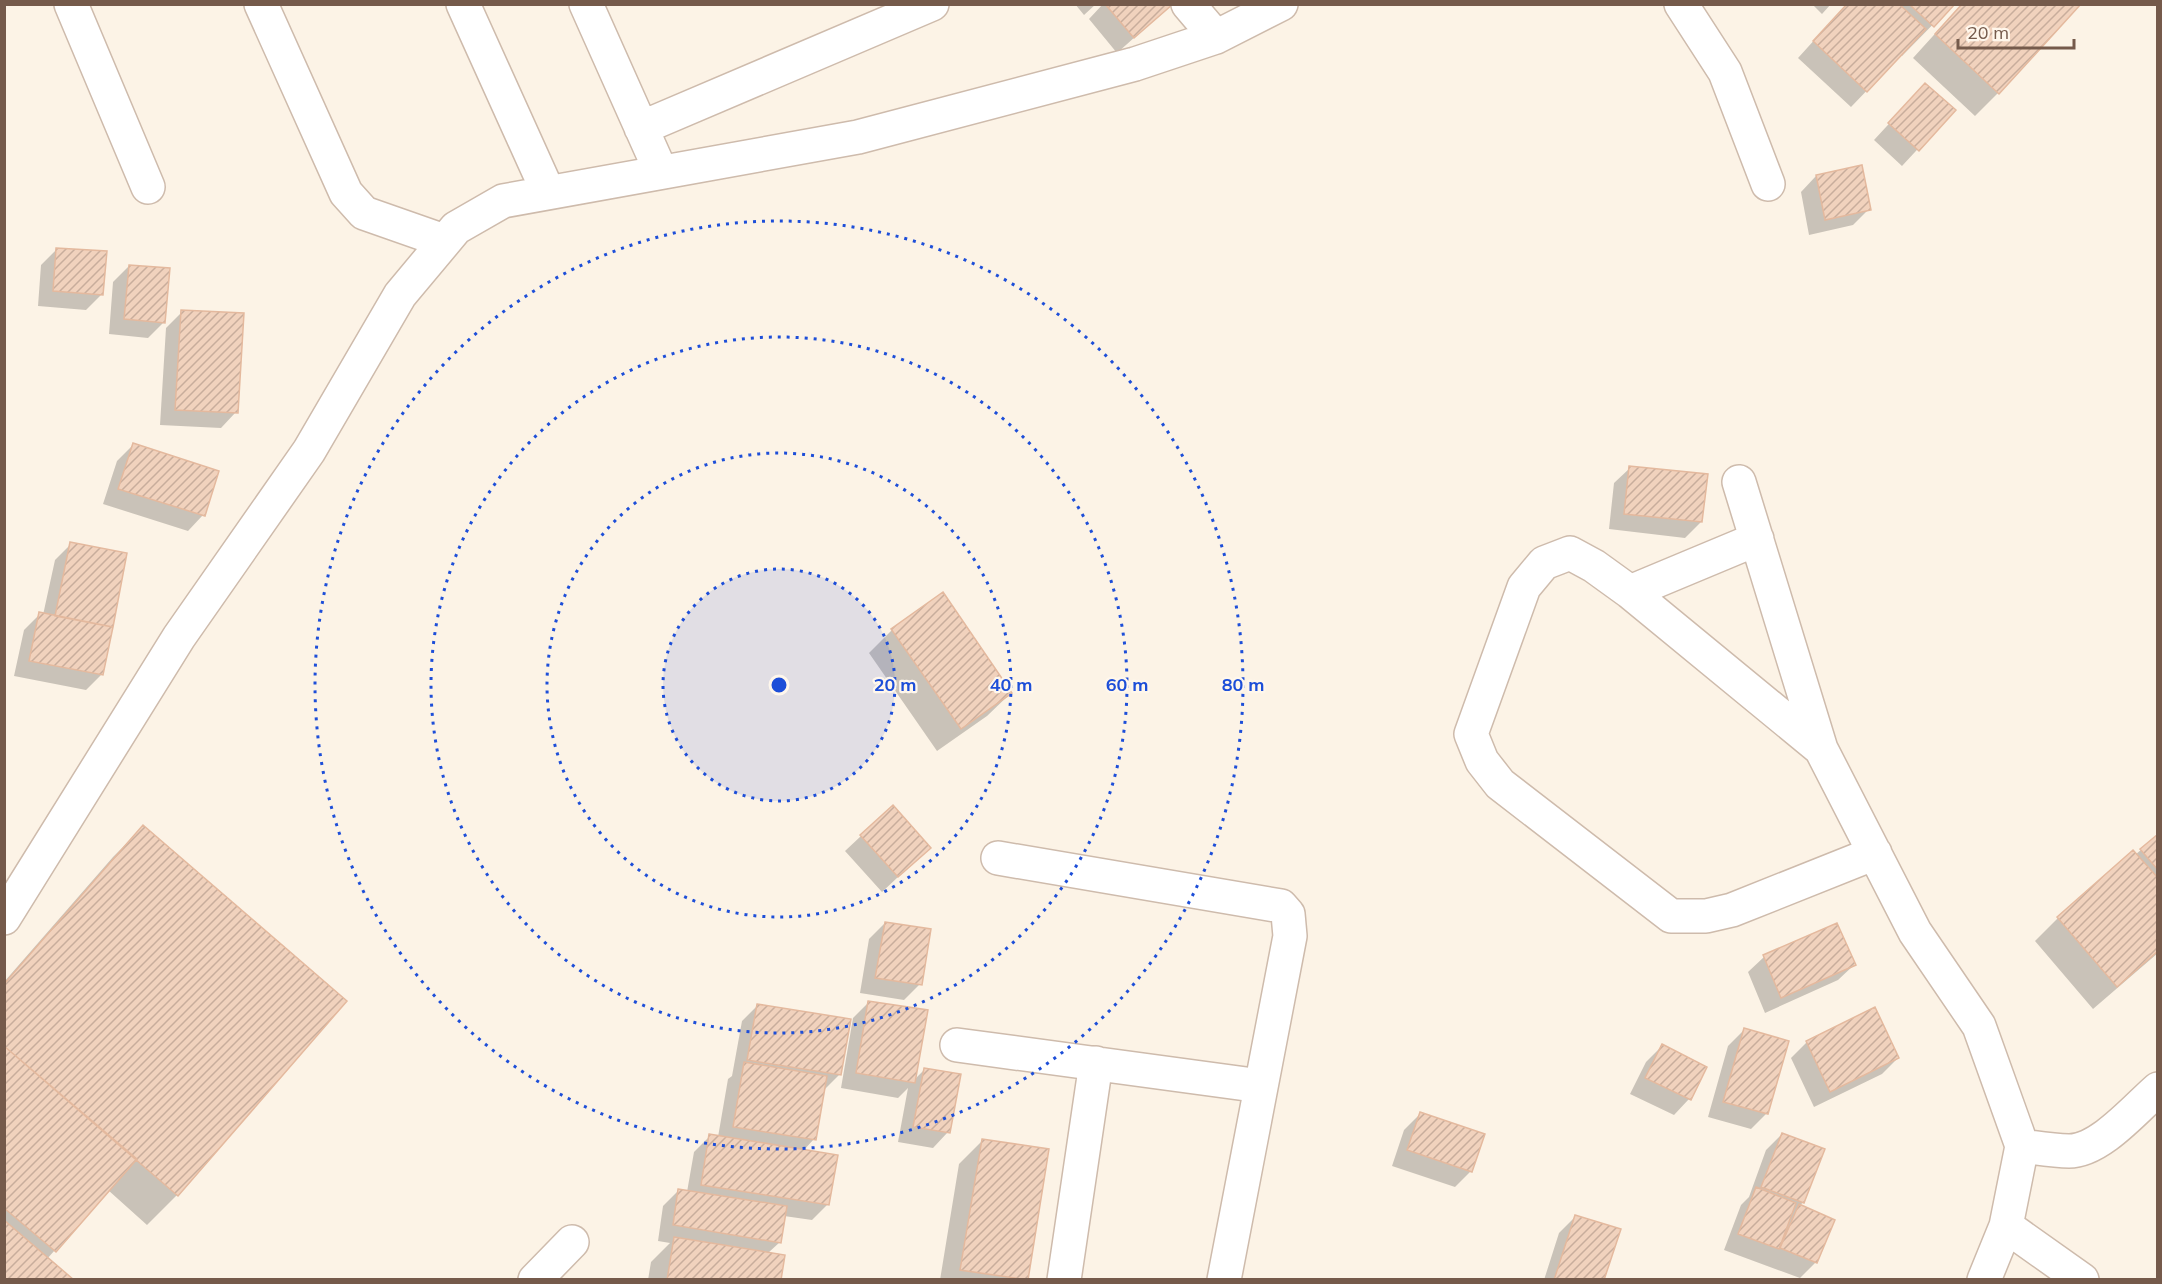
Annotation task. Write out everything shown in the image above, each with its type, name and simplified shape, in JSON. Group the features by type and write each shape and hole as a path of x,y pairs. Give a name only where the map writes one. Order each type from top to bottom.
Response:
{"street":[{"path":"71,4 148,188"},
{"path":"261,4 346,193 364,213 444,241"},
{"path":"463,4 548,192"},
{"path":"586,4 661,172"},
{"path":"641,128 932,4"},
{"path":"1188,4 1216,37"},
{"path":"4,918 179,637 309,450 400,295 456,228 503,201 858,137 1135,64 1216,37 1281,4"},
{"path":"1681,4 1725,72 1768,184"},
{"path":"1738,482 1821,749 1915,932 1979,1026 2022,1146 2006,1226 1984,1280"},
{"path":"1630,592 1757,539"},
{"path":"1821,749 1630,592 1594,566 1570,553 1544,563 1524,587 1471,734 1482,761 1500,784 1671,916 1706,916 1732,910 1875,853"},
{"path":"998,858 1281,906 1288,914 1290,936 1224,1280"},
{"path":"957,1045 1261,1086"},
{"path":"1064,1280 1096,1063"},
{"path":"2022,1146 2072,1151 2090,1145 2115,1128 2157,1089"},
{"path":"2006,1226 2082,1280"},
{"path":"535,1280 572,1242"}],"building":[{"path":"1105,4 1173,4 1134,38"},
{"path":"1847,4 1899,4 1926,29 1867,92 1813,41"},
{"path":"1909,4 1955,4 1934,27"},
{"path":"1962,4 2081,4 1999,94 1935,34"},
{"path":"1925,83 1956,110 1919,151 1888,123"},
{"path":"1862,165 1871,210 1825,220 1816,175"},
{"path":"56,248 107,251 103,295 53,291"},
{"path":"129,265 170,268 165,323 124,319"},
{"path":"181,310 244,313 238,413 175,410"},
{"path":"133,443 219,471 205,516 118,489"},
{"path":"1629,466 1708,474 1702,522 1624,514"},
{"path":"70,542 127,553 113,627 55,616"},
{"path":"943,592 1012,693 961,729 891,629"},
{"path":"39,612 113,627 103,675 29,661"},
{"path":"893,805 931,848 898,877 860,835"},
{"path":"143,825 347,1001 178,1196 4,1046 4,984"},
{"path":"2158,834 2158,870 2140,849"},
{"path":"2133,850 2158,878 2158,951 2117,987 2057,917"},
{"path":"885,922 931,929 922,985 875,978"},
{"path":"1837,923 1856,965 1781,998 1763,955"},
{"path":"868,1001 928,1010 915,1083 856,1073"},
{"path":"757,1004 851,1019 841,1075 747,1060"},
{"path":"1875,1007 1899,1058 1830,1092 1806,1041"},
{"path":"1744,1028 1789,1041 1768,1114 1723,1102"},
{"path":"1662,1044 1707,1067 1691,1100 1645,1078"},
{"path":"4,1046 137,1159 56,1252 4,1208"},
{"path":"744,1062 827,1076 816,1140 733,1127"},
{"path":"924,1068 961,1074 950,1133 913,1127"},
{"path":"1420,1112 1485,1134 1472,1172 1407,1150"},
{"path":"1782,1133 1825,1149 1804,1203 1761,1187"},
{"path":"709,1134 838,1155 829,1205 701,1185"},
{"path":"982,1139 1049,1149 1028,1280 960,1270"},
{"path":"1756,1187 1796,1203 1779,1249 1738,1234"},
{"path":"678,1189 787,1206 781,1243 673,1225"},
{"path":"1799,1204 1835,1220 1817,1263 1780,1248"},
{"path":"1575,1215 1621,1229 1604,1280 1554,1280"},
{"path":"4,1220 74,1280 4,1280"},
{"path":"674,1237 785,1255 781,1280 667,1280"}]}
